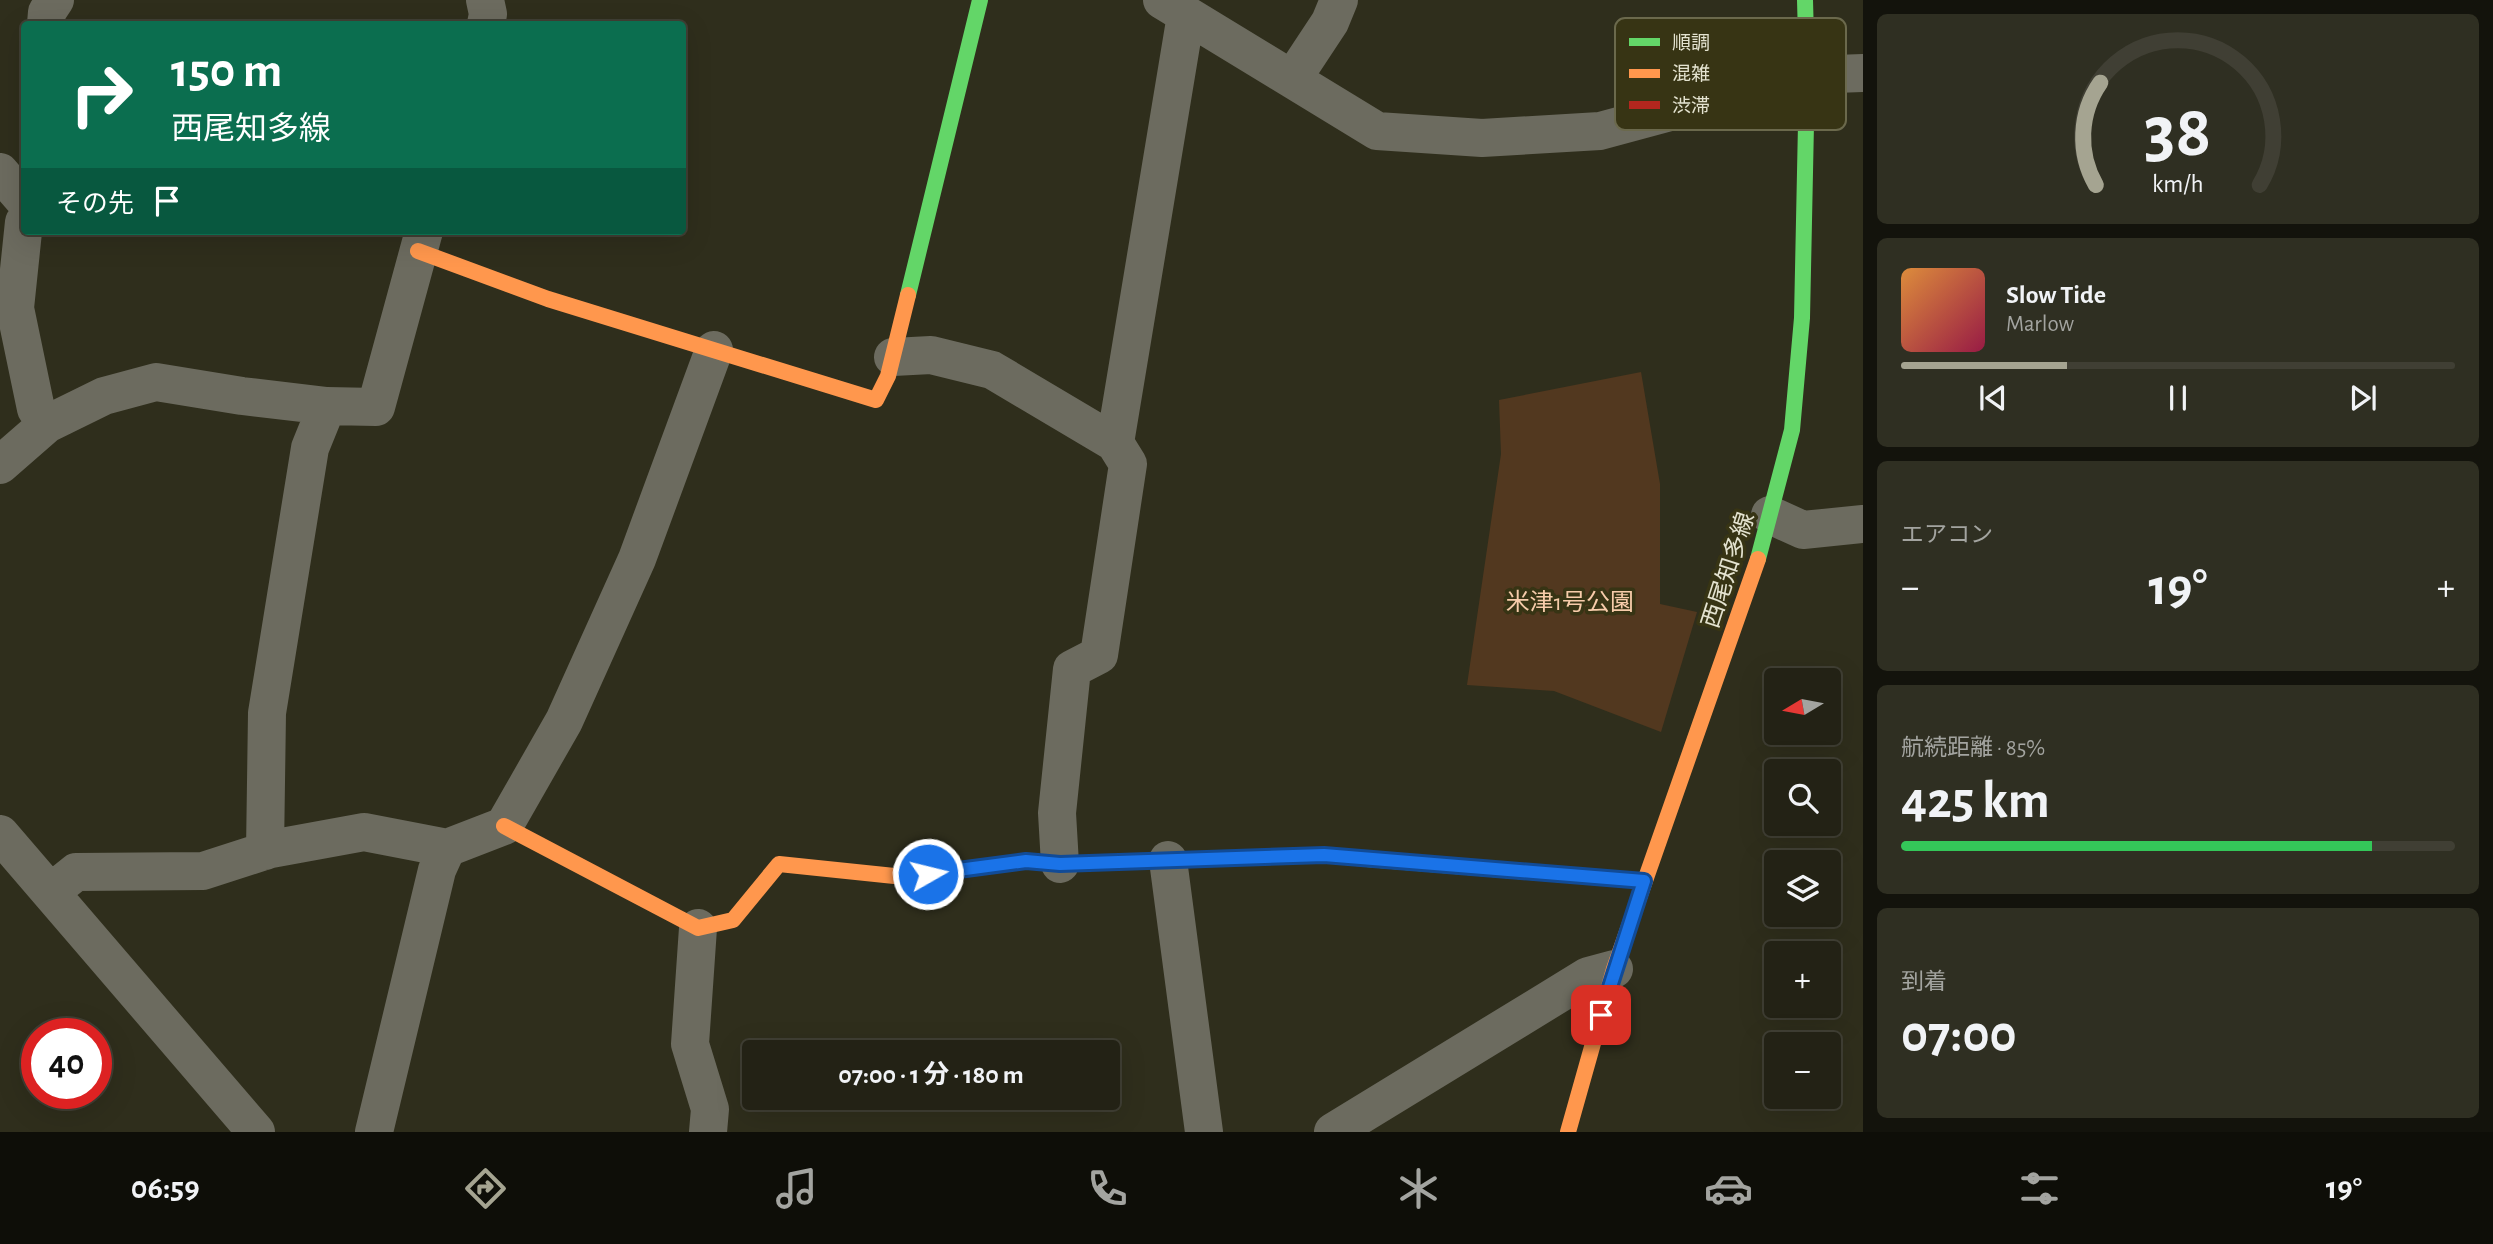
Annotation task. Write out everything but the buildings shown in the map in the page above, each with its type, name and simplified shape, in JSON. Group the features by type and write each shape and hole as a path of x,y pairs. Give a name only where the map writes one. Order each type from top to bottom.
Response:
{"street":[{"path":"46,21 47,12 55,0"},
{"path":"485,0 487,21"},
{"path":"0,465 47,425 104,396 125,388 156,382 327,406 376,407 421,241 548,299 876,400 888,376 980,0"},
{"path":"1293,78 1330,22 1339,0"},
{"name":"西尾知多線","path":"1805,0 1805,18"},
{"path":"1115,443 1174,8 1377,131 1482,138 1600,131 1615,127"},
{"name":"西尾知多線","path":"1568,1132 1614,969 1762,549 1792,430 1802,318 1806,130"},
{"path":"0,172 21,196"},
{"path":"23,235 15,308 36,409 47,425"},
{"path":"51,892 76,872 203,871 265,851 364,832 447,848 504,826 564,721 637,559 714,350"},
{"path":"892,357 931,355 992,370 1115,443 1128,464 1099,655 1072,669 1057,813 1060,864"},
{"path":"265,851 267,713 310,448 327,406"},
{"path":"1770,515 1803,530 1863,524"},
{"path":"504,826 698,928 733,920 779,864 904,877 1026,861 1060,864 1324,855 1644,881"},
{"path":"0,834 256,1132"},
{"path":"374,1132 437,870 447,848"},
{"path":"1168,860 1204,1132"},
{"path":"698,928 690,1044 710,1109 708,1132"},
{"path":"1333,1132 1588,976 1614,969"}],"green space":[{"name":"米津1号公園","path":"1641,372 1660,484 1660,604 1697,612 1661,732 1554,691 1467,685 1501,454 1499,400"}],"traffic: fast":[{"path":"908,295 980,0"},
{"path":"1805,0 1805,18"},
{"path":"1758,559 1792,430 1802,318 1806,130"},
{"path":"1367,859 1644,881"}],"traffic: slow":[{"path":"418,251 548,299 876,400 888,376 908,295"},
{"path":"1568,1132 1614,969 1758,559"},
{"path":"504,826 698,928 733,920 779,864 904,877 1026,861 1062,864"}],"traffic: jam":[{"path":"1062,864 1324,855 1367,859"}],"route":[{"path":"928,874 1026,861 1060,864 1324,855 1644,881 1601,1015"}]}
